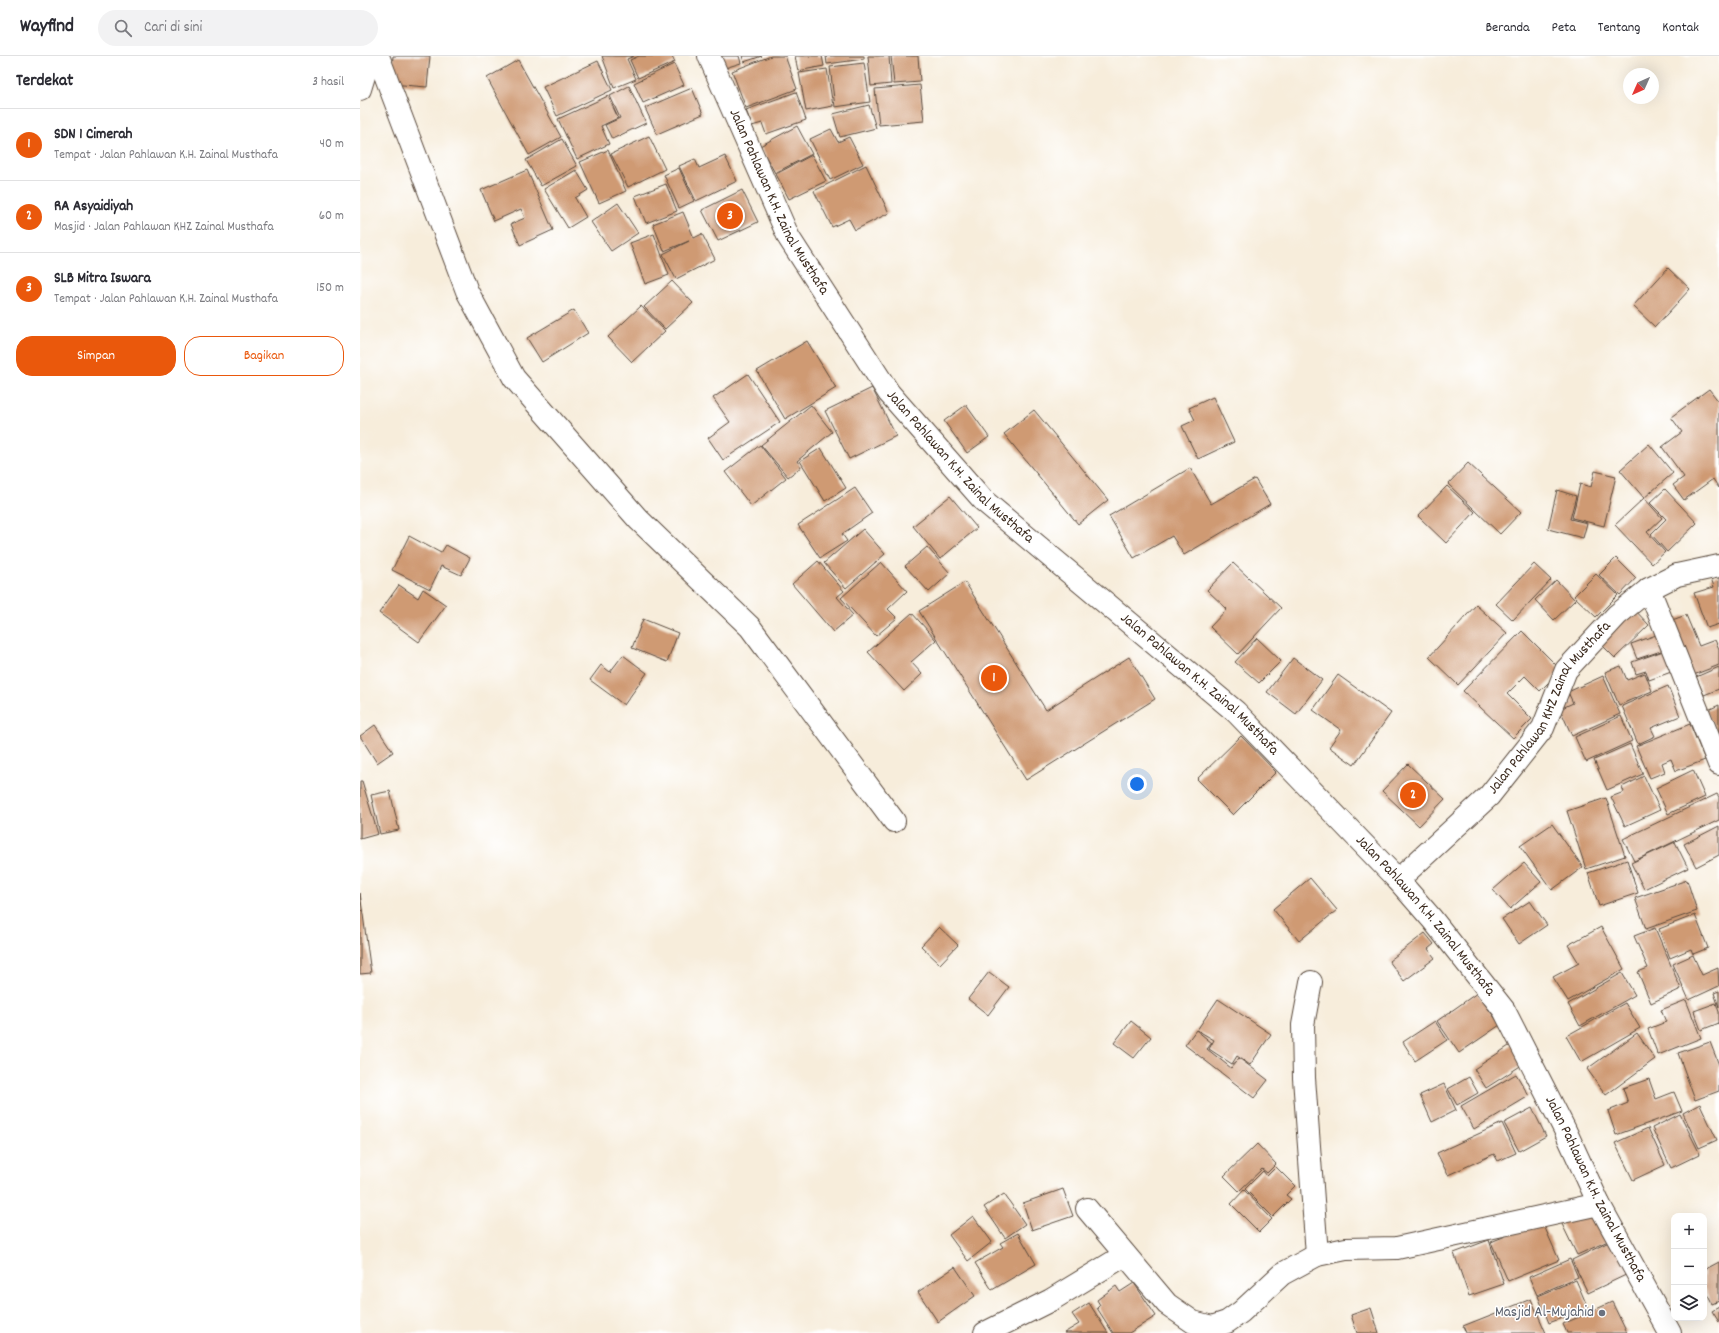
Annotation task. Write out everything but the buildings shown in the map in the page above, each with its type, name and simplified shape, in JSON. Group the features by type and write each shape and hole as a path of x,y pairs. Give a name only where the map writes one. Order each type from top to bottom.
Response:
{"street":[{"path":"360,89 370,56"},
{"path":"378,56 467,291 514,378 638,519 750,627 894,821"},
{"name":"Jalan Pahlawan K.H. Zainal Musthafa","path":"709,56 789,238 889,393 984,501 1236,712 1398,880 1432,919 1504,1010 1565,1130 1599,1204 1670,1333"},
{"name":"Jalan Pahlawan KHZ Zainal Musthafa","path":"1398,880 1489,796 1543,728 1566,670 1617,615 1649,588 1677,575 1719,566"},
{"path":"1649,588 1719,764"},
{"path":"1311,982 1303,1025 1304,1078 1317,1255"},
{"path":"1087,1209 1167,1304 1193,1322 1212,1326 1227,1322 1241,1312 1282,1274 1317,1255 1346,1249 1397,1248 1599,1204"},
{"path":"985,1333 1051,1300 1125,1255"}],"place":[{"name":"SLB Mitra Iswara","path":"730,216"},
{"name":"SDN 1 Cimerah","path":"994,678"},
{"name":"RA Asyaidiyah","path":"1413,795"},
{"name":"Masjid Al-Mujahid","path":"1602,1313"}]}
